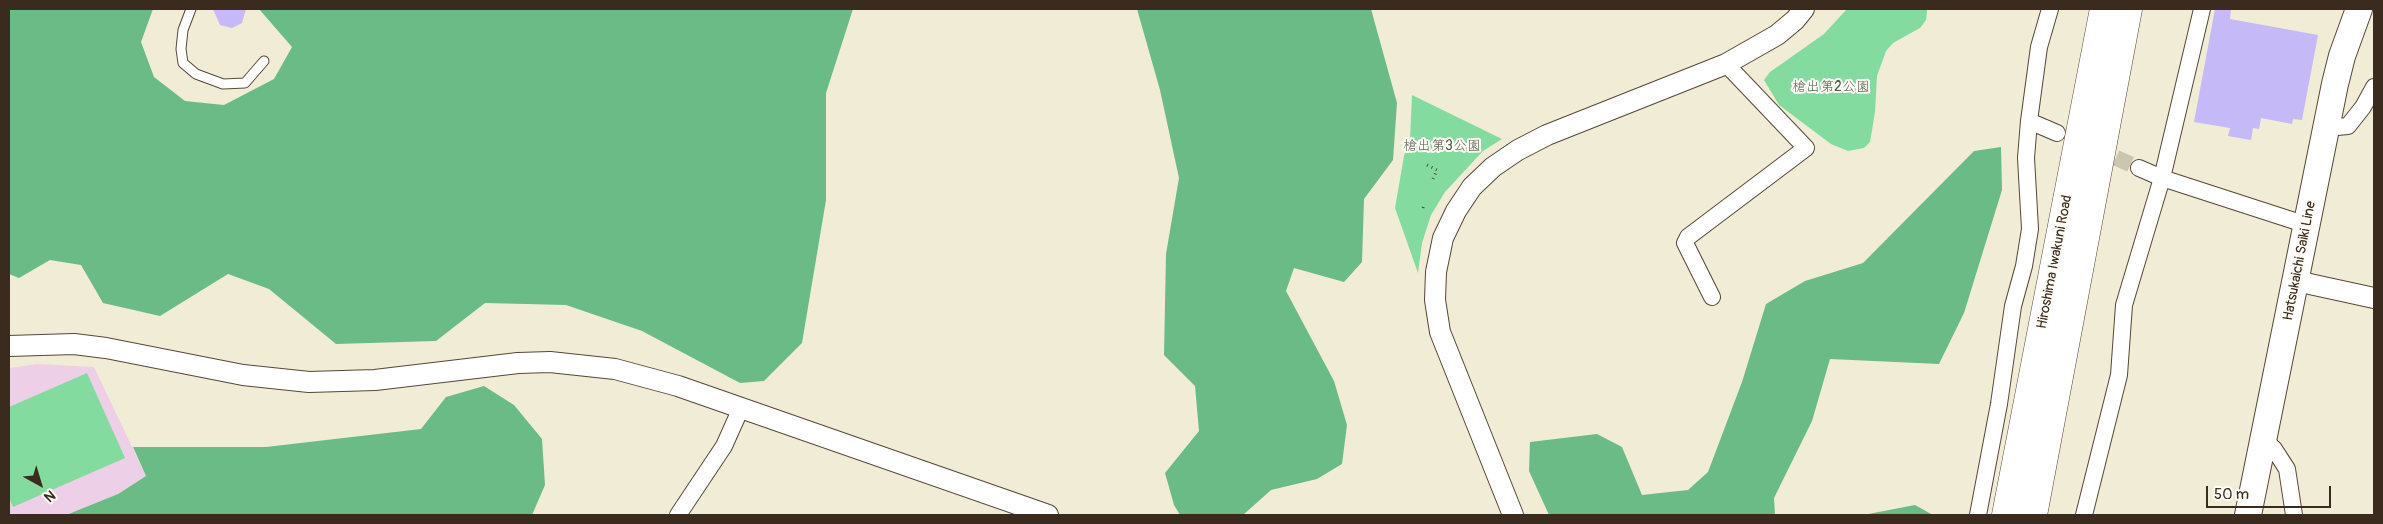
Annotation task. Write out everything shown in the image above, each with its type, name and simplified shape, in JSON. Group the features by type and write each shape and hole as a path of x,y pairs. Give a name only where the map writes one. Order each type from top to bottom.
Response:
{"highway":[{"name":"Hiroshima Iwakuni Road","path":"2006,515 2104,9"},
{"name":"Hiroshima Iwakuni Road","path":"2033,515 2128,9"}],"main road":[{"name":"Hatsukaichi Saiki Line","path":"2248,515 2326,128 2342,56 2359,9"}],"street":[{"path":"1513,515 1440,332 1435,300 1436,272 1443,238 1456,211 1472,187 1493,167 1518,150 1547,135 1726,64 1777,35 1795,20 1804,9"},
{"path":"1978,515 2000,404 2013,306 2024,266 2030,229 2026,158 2039,47 2050,9"},
{"path":"2084,515 2119,375 2124,305 2162,178 2202,9"},
{"path":"1712,297 1685,243 1688,237 1806,148 1726,64"},
{"path":"2326,128 2348,126 2369,104 2374,87"},
{"path":"2030,120 2057,132"},
{"path":"2139,168 2162,178 2307,225"},
{"path":"2296,281 2374,298"},
{"path":"9,346 74,344 106,348 243,375 309,382 375,380 518,363 583,364 647,376 1048,515"},
{"path":"678,515 724,446 741,408"},
{"path":"2263,439 2274,449 2287,469 2294,515"}],"lane":[{"path":"191,9 183,30 181,49 183,63 196,74 224,84 245,84 264,61"}],"path":[{"path":"1427,165 1437,170 1433,179"}],"shaded area":[{"path":"37,364 94,367 146,476 118,494 66,515 9,515 9,368"}],"green space":[{"path":"9,9 153,9 141,42 154,77 185,101 224,105 274,79 292,47 259,9 853,9 826,93 826,200 802,343 764,381 740,383 642,331 566,305 485,303 436,341 336,344 269,289 228,274 160,316 103,303 81,265 50,260 19,278 9,274"},
{"path":"1137,9 1371,9 1397,103 1393,160 1364,199 1362,262 1344,282 1294,268 1286,291 1334,381 1347,425 1342,464 1317,479 1271,490 1243,515 1180,515 1174,505 1165,473 1199,431 1195,386 1164,355 1166,254 1179,178 1160,90"},
{"name":"槍出第2公園","path":"1847,9 1927,9 1926,20 1920,28 1893,43 1886,51 1877,76 1875,112 1870,142 1864,148 1848,151 1831,144 1779,105 1764,80 1770,72 1824,34"},
{"name":"槍出第3公園","path":"1412,95 1502,139 1483,151 1445,192 1431,215 1422,243 1418,273 1395,208 1404,156 1410,140"},
{"path":"2001,147 2002,190 1964,313 1939,364 1830,359 1812,421 1774,498 1775,515 1549,515 1529,471 1530,442 1597,434 1622,447 1642,495 1688,490 1708,472 1742,382 1766,304 1805,281 1863,263 1974,151"},
{"path":"87,373 125,458 13,507 9,498 9,407"},
{"path":"484,386 514,405 542,439 545,485 532,515 66,515 118,494 146,476 133,447 266,447 421,429 446,397"},
{"path":"1915,505 1933,515 1863,515"}],"building":[{"path":"213,9 246,9 242,23 232,28 220,25"},
{"path":"2215,9 2231,9 2230,19 2318,35 2302,120 2293,119 2292,124 2261,118 2259,129 2253,128 2251,140 2228,136 2230,128 2194,122"}],"tunnel":[{"path":"2094,148 2139,168"}]}
